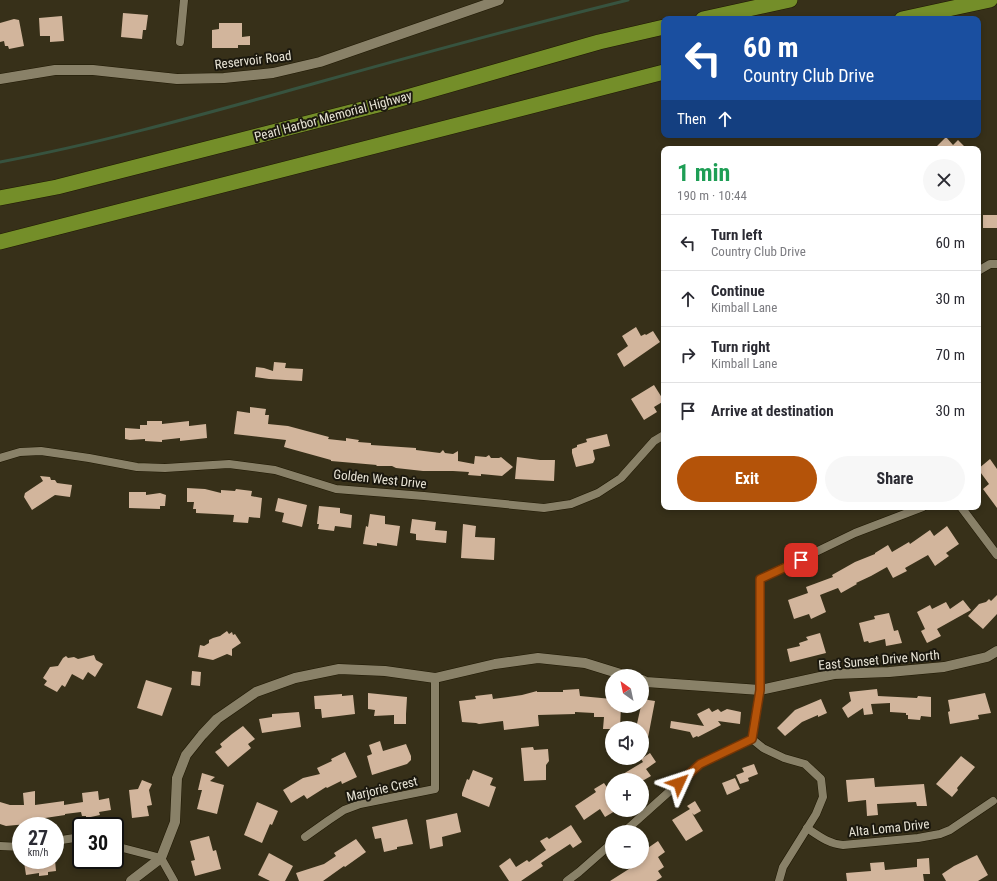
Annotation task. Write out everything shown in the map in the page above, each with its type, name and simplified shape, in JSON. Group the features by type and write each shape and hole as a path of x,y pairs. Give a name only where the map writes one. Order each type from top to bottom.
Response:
{"highway":[{"path":"717,16 790,0"},
{"path":"916,16 990,0"},
{"name":"Pearl Harbor Memorial Highway","path":"0,198 57,187 378,105 599,42 661,29"},
{"path":"0,242 661,73"}],"street":[{"path":"180,42 184,0"},
{"name":"Reservoir Road","path":"0,79 55,70 93,70 177,79 224,78 273,73 320,62 499,0"},
{"path":"981,269 990,264 997,264"},
{"name":"Golden West Drive","path":"0,458 20,452 41,451 137,467 165,468 229,464 275,470 336,489 544,508 571,504 598,493 621,478 654,441 661,437"},
{"path":"752,739 760,690 760,579 855,533 914,510"},
{"path":"963,510 997,555"},
{"name":"East Sunset Drive North","path":"649,682 760,690 834,674 889,672 944,667 987,657 997,651"},
{"path":"131,881 161,858 175,822 178,778 186,754 217,719 256,692 295,678 339,669 385,671 435,678 495,664 538,658 585,664 605,670"},
{"name":"Marjorie Crest","path":"305,837 344,810 360,804 435,789 435,678"},
{"path":"752,739 763,748 784,758 805,764 821,779 823,796 816,814 783,867 779,881"},
{"path":"632,825 700,764 752,739"},
{"name":"Alta Loma Drive","path":"807,828 836,845 918,838 940,834 950,830 993,801"},
{"path":"0,846 12,847"},
{"path":"124,848 161,858 174,881"},
{"path":"567,881 605,849"}],"building":[{"path":"123,13 148,15 146,30 143,30 142,39 121,37"},
{"path":"62,16 64,41 50,42 50,36 40,36 39,18"},
{"path":"14,19 19,20 24,46 9,49 8,46 5,46 4,41 0,42 0,23"},
{"path":"219,23 242,23 242,37 250,36 250,45 238,45 238,48 212,48 212,30 219,29"},
{"path":"947,138 953,145 958,140 964,146 937,146"},
{"path":"983,215 997,215 997,228 983,228"},
{"path":"636,327 641,336 653,331 660,342 624,367 617,354 628,346 622,336"},
{"path":"274,362 286,363 285,368 303,369 302,381 255,377 256,367 273,371"},
{"path":"654,385 661,396 661,403 654,407 657,412 644,420 631,399"},
{"path":"250,407 266,409 265,415 269,415 268,424 288,426 329,437 328,439 346,441 346,438 359,440 358,442 371,443 371,445 416,448 416,450 440,453 443,450 445,453 453,454 458,451 458,461 474,464 475,456 486,457 489,455 491,458 501,457 513,467 502,476 481,474 481,476 468,475 469,472 423,471 396,468 392,466 376,466 377,465 331,461 284,447 286,440 234,434 237,411 250,413"},
{"path":"147,421 162,421 162,424 189,421 189,426 206,424 207,438 180,441 180,438 162,440 162,442 145,441 145,439 125,439 125,428 140,429 140,425 147,425"},
{"path":"607,434 610,446 593,450 595,459 593,463 576,467 572,449 577,447 577,445 587,442 586,439"},
{"path":"517,457 555,460 554,481 515,479"},
{"path":"990,459 997,469 997,508 983,489 989,484 981,473 981,466"},
{"path":"40,476 50,477 51,480 55,480 57,483 72,485 70,497 55,495 32,510 24,497 25,493 43,481"},
{"path":"187,488 205,489 221,493 221,490 235,491 236,489 252,491 251,496 262,498 260,518 249,517 248,523 233,522 234,515 196,513 196,509 193,509 194,502 187,502"},
{"path":"129,492 146,492 146,495 160,493 166,495 165,506 160,506 160,509 129,508"},
{"path":"278,498 307,505 302,527 282,522 284,513 275,511"},
{"path":"319,506 340,508 340,513 352,515 351,528 335,526 334,531 318,529 319,524 317,524"},
{"path":"370,514 385,516 385,524 400,526 397,546 377,543 377,546 363,544"},
{"path":"412,519 436,522 435,530 447,531 446,543 416,540 416,534 410,533"},
{"path":"463,524 476,526 475,537 495,538 494,560 461,558"},
{"path":"947,526 959,544 946,553 949,556 935,566 928,555 905,568 907,571 893,578 887,567 856,583 857,584 841,593 838,588 820,595 826,612 811,619 809,614 794,619 788,600 808,593 806,587 833,577 832,575 855,562 875,554 888,545 892,552 909,542 910,544 930,530 934,536"},
{"path":"997,595 997,614 983,629 968,616 979,604 986,602 989,599 991,601"},
{"path":"963,600 971,610 937,629 941,636 927,643 921,631 925,629 917,612 930,605 932,609 946,602 950,609"},
{"path":"889,613 894,631 898,630 902,643 886,646 885,639 869,643 868,641 864,642 859,623 875,619 874,616"},
{"path":"227,631 229,634 232,632 233,635 235,634 241,643 232,649 232,656 227,654 213,660 198,657 200,645 204,646 209,643 209,640 220,636"},
{"path":"820,633 826,653 790,662 787,649 800,646 799,643 808,640 806,637"},
{"path":"94,655 96,660 103,664 95,677 88,672 83,680 72,674 65,687 62,685 57,692 44,685 47,681 43,678 50,667 58,666 66,656 68,658 74,657 78,659"},
{"path":"192,671 201,672 200,686 191,685"},
{"path":"146,680 172,688 162,716 137,708"},
{"path":"579,689 580,696 605,698 605,713 621,713 620,721 605,721 605,729 603,729 604,717 594,717 594,713 575,712 575,714 538,715 539,726 504,730 503,721 479,724 462,722 459,701 476,699 475,696 492,694 493,699 522,695 537,691 563,692 563,690"},
{"path":"877,689 878,696 917,698 918,696 931,697 931,717 921,716 920,720 908,719 908,715 906,715 906,713 890,712 890,703 871,704 873,714 864,715 863,708 848,718 842,708 851,701 849,692"},
{"path":"368,693 407,697 406,724 394,724 394,715 374,716 375,710 368,709"},
{"path":"985,693 991,713 978,715 979,719 950,724 948,700"},
{"path":"342,694 342,696 353,695 355,714 322,718 321,709 315,709 314,696"},
{"path":"821,699 827,713 802,722 785,736 777,728 795,710"},
{"path":"649,700 655,701 649,732 649,721 638,721 639,713 649,713"},
{"path":"709,708 712,712 718,709 721,712 727,709 741,712 740,724 718,721 721,725 693,738 690,732 670,728 671,721 704,726 697,714"},
{"path":"299,712 301,727 262,733 259,719 272,717 272,714"},
{"path":"243,726 255,739 248,744 251,748 228,767 215,752 222,747 220,744"},
{"path":"380,741 383,751 406,744 411,760 407,764 372,775 367,756 372,754 369,745"},
{"path":"533,747 534,750 548,749 549,761 546,765 546,780 524,781 521,748"},
{"path":"345,752 357,777 342,784 341,781 327,788 326,787 307,799 304,795 291,803 283,790 303,778 320,774 317,768 332,761 331,759"},
{"path":"649,754 656,762 646,769 649,773 625,773 638,765 649,765"},
{"path":"961,756 975,767 957,788 958,790 952,797 936,784"},
{"path":"754,764 758,774 748,778 749,781 740,784 736,775 744,772 742,768"},
{"path":"473,770 493,778 490,785 496,787 489,807 462,796 467,779 469,780"},
{"path":"202,773 215,777 210,781 224,785 217,814 197,809 202,790 198,790"},
{"path":"735,778 740,789 727,795 722,783"},
{"path":"874,778 875,787 924,784 927,806 917,806 916,802 877,804 878,815 867,816 866,800 848,802 846,780"},
{"path":"142,780 152,784 149,790 152,805 147,806 149,816 132,818 129,790 138,789"},
{"path":"604,783 605,784 605,817 600,809 584,820 575,806 596,792 594,789"},
{"path":"35,791 35,805 64,801 64,805 83,802 82,793 98,791 99,800 109,798 111,810 99,812 100,815 91,817 82,816 81,812 52,817 12,817 12,825 6,826 0,824 0,802 10,805 24,805 23,793"},
{"path":"695,801 701,811 694,815 692,813 703,831 686,841 672,820 690,809 687,806"},
{"path":"257,802 278,811 272,825 270,824 262,843 244,835"},
{"path":"457,813 461,832 442,837 443,846 430,849 426,820"},
{"path":"407,819 413,844 397,847 397,849 384,852 381,838 375,839 372,827"},
{"path":"571,825 582,842 573,848 570,844 541,863 543,866 521,881 509,881 499,866 510,858 516,867 527,860 529,862 546,850 540,841 547,837 549,839"},
{"path":"209,836 213,851 216,850 221,869 195,876 191,861 195,860 190,841"},
{"path":"356,839 366,852 323,881 299,881 296,873 324,864 336,856 334,853"},
{"path":"658,841 665,852 658,857 664,867 658,871 662,877 656,881 610,881 629,869 649,869 649,847"},
{"path":"269,853 293,866 285,881 270,881 258,875"},
{"path":"977,855 988,875 978,881 946,881 942,874 954,866"},
{"path":"929,858 930,874 923,874 924,881 847,881 846,873 871,871 870,863 884,862 885,870 917,867 917,859"},
{"path":"25,869 56,869 56,871 48,872 48,875 39,876 39,873 26,875"}],"waterway":[{"path":"0,162 159,126 472,40 628,0"}],"route":[{"path":"679,783 700,764 752,739 760,690 760,579 801,560"}]}
